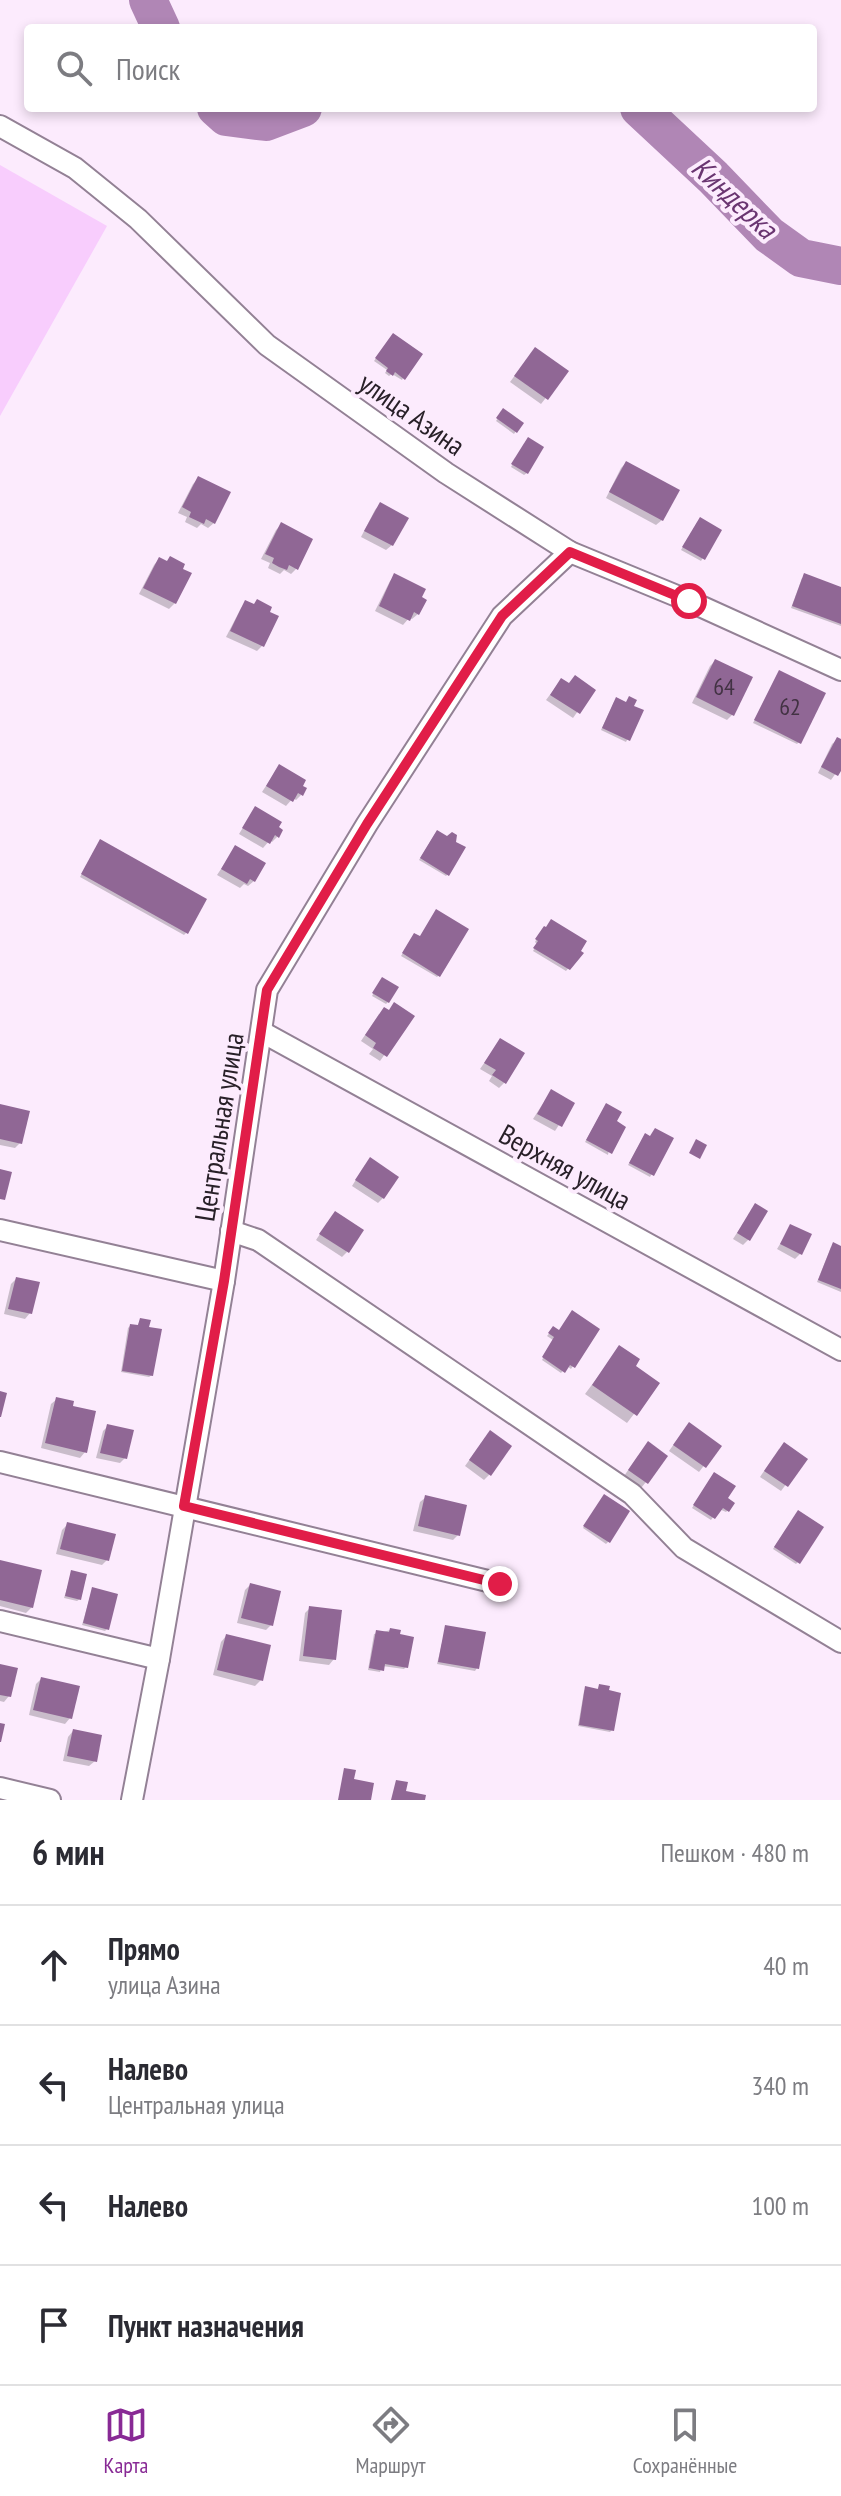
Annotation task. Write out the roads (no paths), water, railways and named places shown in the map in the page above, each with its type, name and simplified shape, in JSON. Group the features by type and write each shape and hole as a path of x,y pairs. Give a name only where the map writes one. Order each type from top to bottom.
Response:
{"street":[{"name":"улица Азина","path":"0,126 75,168 138,219 267,345 446,473 570,552 689,601 841,670"},
{"name":"Центральная улица","path":"132,1800 224,1281 267,990 367,824 502,616 570,552"},
{"name":"Верхняя улица","path":"262,1032 841,1350"},
{"path":"0,1230 224,1281"},
{"path":"231,1231 258,1240 632,1494 684,1548 841,1642"},
{"path":"0,1462 500,1584"},
{"path":"0,1621 159,1659"},
{"path":"0,1788 50,1800"}],"waterway":[{"name":"Киндерка","path":"148,0 159,24"},
{"name":"Киндерка","path":"220,112 226,117 266,122 292,112"},
{"name":"Киндерка","path":"643,112 769,235 801,258 841,266"}]}
